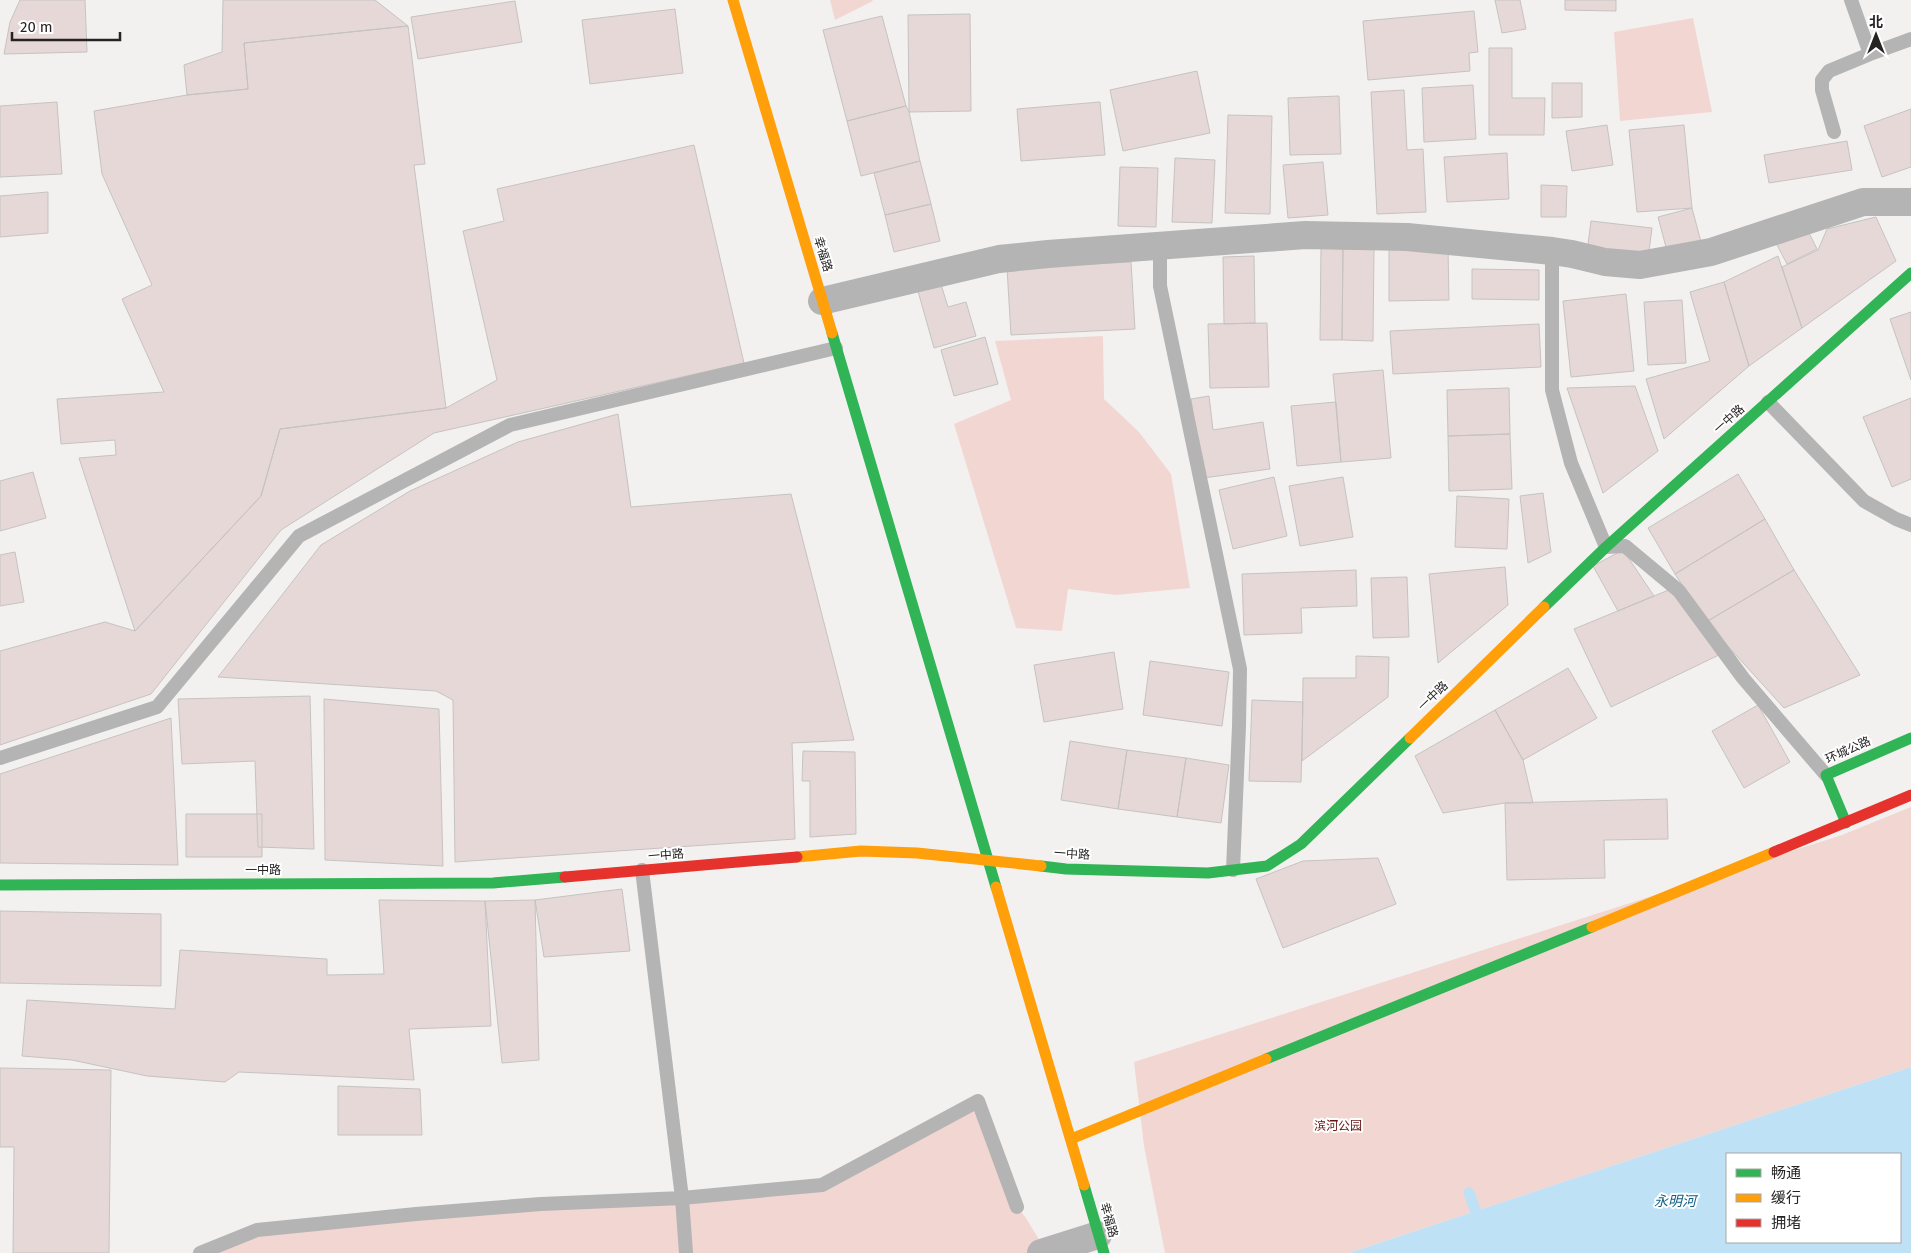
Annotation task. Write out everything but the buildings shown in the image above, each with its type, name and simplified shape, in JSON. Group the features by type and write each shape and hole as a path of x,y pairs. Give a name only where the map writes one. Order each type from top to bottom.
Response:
{"main road":[{"name":"幸福路","path":"733,0 1088,1194 1101,1244"},
{"name":"一中路","path":"0,885 493,883 861,852 917,853 1066,869 1208,873 1266,866 1301,844 1606,547 1911,273"},
{"name":"环城公路","path":"1846,823 1826,775 1911,738"},
{"path":"1071,1139 1911,795"}],"street":[{"path":"822,301 999,259 1305,235 1407,237 1552,250 1605,262 1640,265 1711,252 1863,202 1911,202"},
{"path":"1041,1253 1101,1244"}],"lane":[{"path":"1851,0 1870,54"},
{"path":"1834,132 1822,90 1822,80 1829,71 1911,39"},
{"path":"1160,246 1160,286 1240,669 1240,726 1233,870"},
{"path":"1552,250 1552,390 1570,463 1606,547 1625,546 1679,592 1743,678 1826,775"},
{"path":"0,758 157,707 299,536 510,426 836,348"},
{"path":"1768,402 1864,501 1896,520 1911,526"},
{"path":"642,870 682,1198 686,1253"},
{"path":"200,1253 257,1230 502,1207 682,1198 822,1185 978,1101 1017,1207"}],"green space":[{"path":"830,0 872,0 873,1 835,20"},
{"path":"1693,18 1712,112 1620,121 1614,32"},
{"path":"1103,336 1104,399 1139,432 1171,474 1190,588 1116,595 1068,589 1062,631 1016,628 954,424 1011,400 995,341"},
{"name":"滨河公园","path":"1911,807 1911,1067 1349,1253 1165,1253 1144,1146 1134,1062 1842,835"},
{"path":"978,1101 1017,1207 1026,1218 1047,1253 200,1253 257,1230 822,1185"}],"water":[{"name":"永明河","path":"1911,1067 1911,1253 1349,1253"}],"waterway":[{"path":"1469,1193 1491,1253"}],"traffic: fast":[{"path":"1544,607 1606,547 1911,273"},
{"path":"832,333 996,887"},
{"path":"1041,866 1066,869 1208,873 1267,866 1301,844 1410,738"},
{"path":"1846,823 1826,775 1911,738"},
{"path":"0,885 493,883 565,877"},
{"path":"1266,1059 1592,927"},
{"path":"1084,1185 1104,1253"}],"traffic: slow":[{"path":"733,0 832,333"},
{"path":"1410,738 1544,607"},
{"path":"797,857 861,851 917,853 1041,866"},
{"path":"1592,927 1774,852"},
{"path":"996,887 1084,1185"},
{"path":"1071,1139 1266,1059"}],"traffic: jam":[{"path":"1774,852 1911,795"},
{"path":"565,877 797,857"}]}
